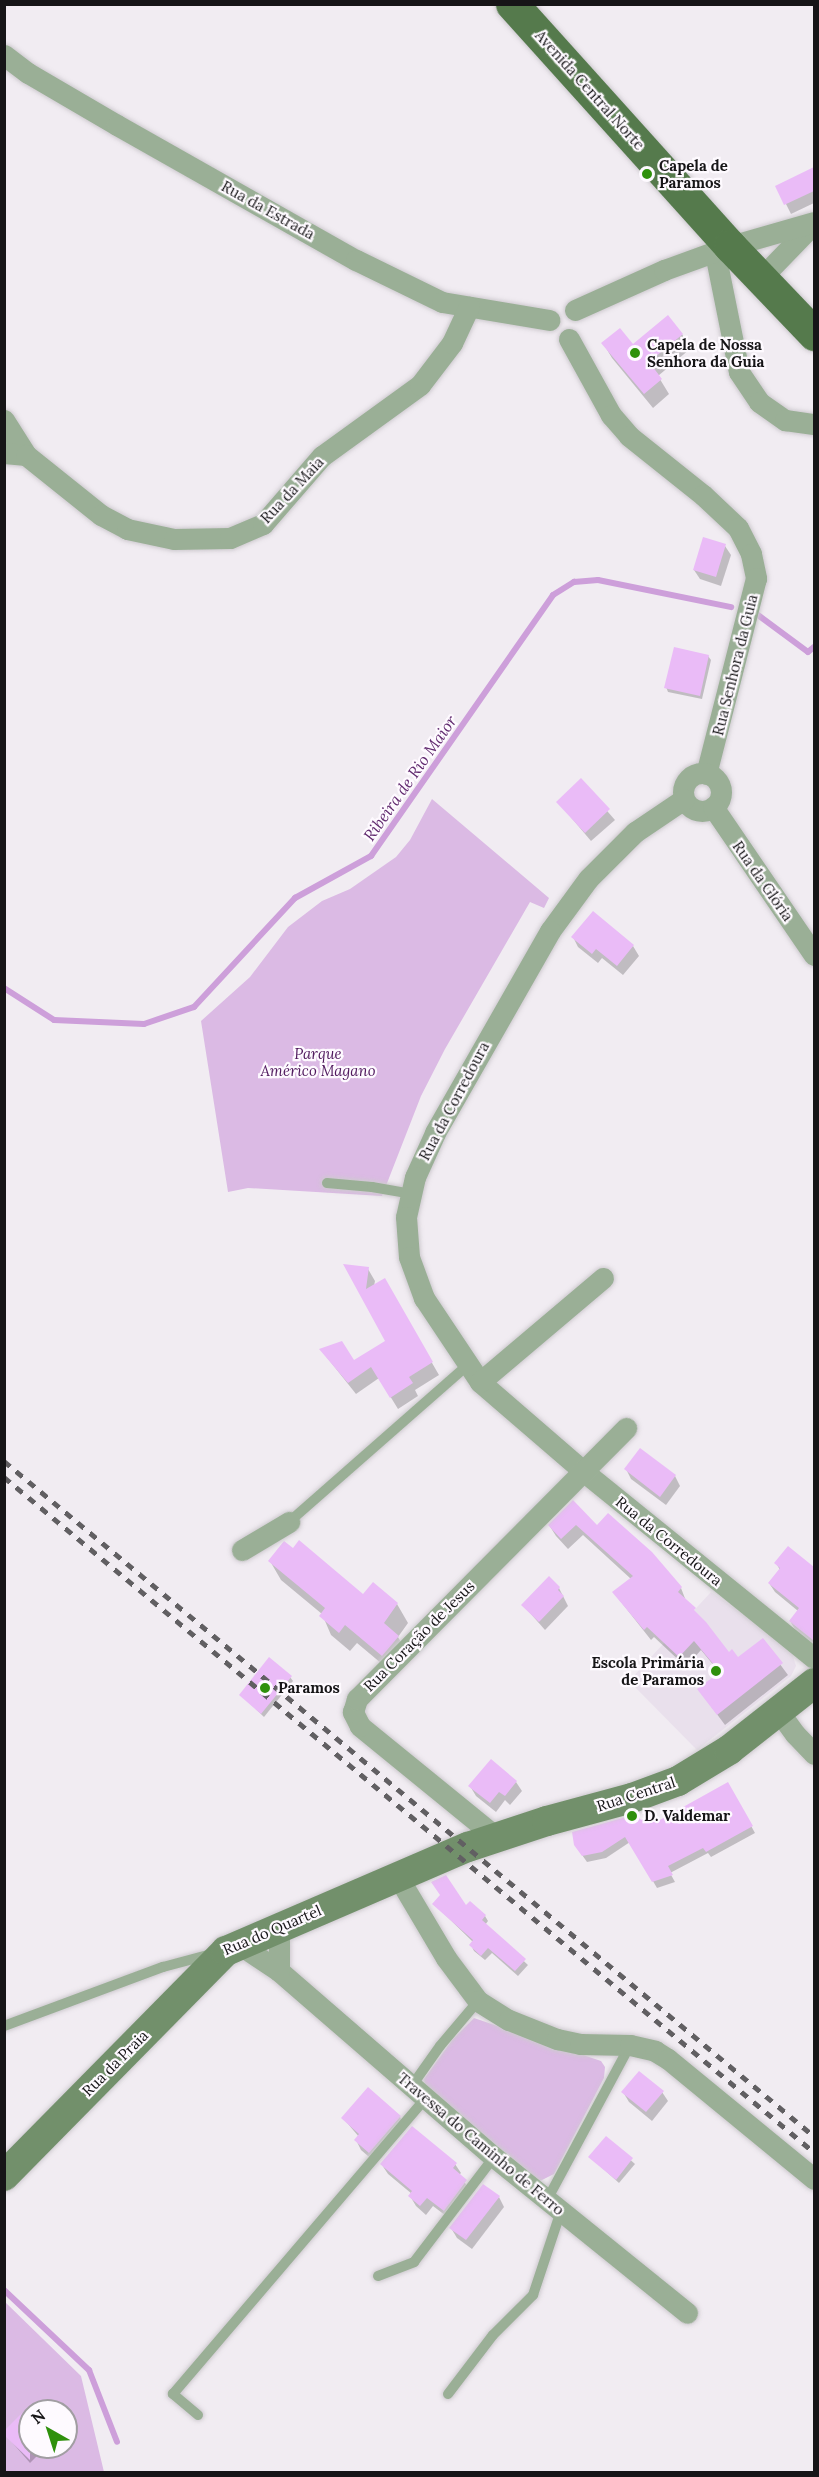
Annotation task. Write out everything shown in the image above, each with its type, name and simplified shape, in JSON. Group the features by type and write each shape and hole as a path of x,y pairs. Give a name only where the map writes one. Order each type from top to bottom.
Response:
{"main road":[{"name":"Avenida Central Norte","path":"512,4 722,249 760,279 814,334"}],"street":[{"name":"Rua da Estrada","path":"4,55 28,73 356,260 442,302 550,320"},
{"path":"575,310 582,324 578,334 568,339 555,334 550,320 560,308 575,310 664,270 722,249 814,222"},
{"path":"760,279 814,222"},
{"path":"722,249 739,372 759,402 785,420 814,424"},
{"name":"Rua da Maia","path":"26,455 101,515 127,529 174,539 230,538 263,524 322,456 420,386 452,343 469,307"},
{"name":"Rua Senhora da Guia","path":"568,339 611,415 629,436 704,495 738,528 751,554 756,578 706,774"},
{"path":"4,420 26,455"},
{"path":"4,453 26,455"},
{"path":"706,774 716,780 721,791 714,807 697,810 684,799 686,782 695,775 706,774"},
{"name":"Rua da Corredoura","path":"684,799 635,832 588,879 550,931 435,1133 415,1178 406,1217 409,1257 424,1298 480,1382 583,1471 814,1658"},
{"name":"Rua da Glória","path":"714,807 814,955"},
{"path":"480,1382 603,1278"},
{"name":"Rua Coração de Jesus","path":"496,1837 360,1726 353,1712 357,1699 626,1428"},
{"path":"242,1550 288,1522"},
{"name":"Rua Central","path":"468,1847 632,1798 678,1781 703,1768 814,1683"},
{"path":"779,1712 814,1754"},
{"name":"Rua do Quartel","path":"233,1948 468,1847"},
{"path":"398,1878 446,1958 478,2001 509,2020 550,2036 580,2044 630,2045 655,2051 668,2059 814,2179"},
{"path":"279,1928 279,1971"},
{"name":"Travessa do Caminho de Ferro","path":"233,1948 279,1971 494,2157 687,2313"},
{"name":"Rua da Praia","path":"4,2176 233,1948"}],"lane":[{"path":"327,1183 372,1187 411,1194"},
{"path":"288,1522 468,1365"},
{"name":"Rua do Quartel","path":"4,2026 163,1967 233,1948"},
{"path":"198,2415 173,2394 418,2093 440,2046 478,2001"},
{"path":"448,2394 493,2335 533,2295 554,2206 630,2045"},
{"path":"378,2276 414,2262 494,2157"}],"shaded area":[{"name":"Escola Primária de Paramos","path":"711,1592 780,1640 792,1653 796,1666 791,1676 697,1750 629,1681"}],"green space":[{"name":"Parque Américo Magano","path":"432,799 549,898 544,908 530,902 445,1049 421,1096 382,1196 248,1188 228,1192 201,1021 250,977 288,927 322,901 350,889 396,857 410,840"},
{"path":"474,2018 601,2061 605,2067 604,2078 554,2174 540,2181 425,2087 424,2079 453,2039"},
{"path":"4,2301 81,2376 104,2472 5,2472"}],"building":[{"path":"814,167 814,191 784,205 775,186"},
{"name":"Capela de Nossa Senhora da Guia","path":"668,315 683,334 649,362 662,379 644,394 601,343 620,328 633,344"},
{"path":"703,537 726,544 716,577 693,570"},
{"path":"674,647 709,655 700,696 664,688"},
{"path":"581,778 610,809 585,833 556,802"},
{"path":"593,911 634,945 617,966 596,949 592,954 571,937"},
{"path":"343,1264 369,1267 366,1289 385,1278 433,1362 409,1377 413,1383 390,1398 371,1367 348,1383 319,1349 342,1341 354,1360 385,1341"},
{"path":"640,1448 676,1475 660,1497 624,1469"},
{"path":"573,1500 597,1525 608,1513 652,1552 682,1587 678,1592 696,1608 694,1610 729,1652 732,1649 738,1657 763,1638 783,1663 717,1715 697,1689 720,1672 694,1641 679,1657 647,1627 644,1630 612,1592 633,1576 576,1525 561,1539 548,1525"},
{"path":"299,1540 363,1594 373,1582 398,1603 384,1623 399,1636 382,1656 345,1625 339,1633 319,1616 325,1608 268,1561 284,1541 293,1548"},
{"path":"788,1546 814,1567 814,1641 789,1621 799,1608 768,1583 780,1568 774,1563"},
{"path":"549,1576 560,1587 558,1590 564,1596 539,1622 521,1605"},
{"path":"269,1657 292,1676 261,1714 239,1695"},
{"path":"491,1759 517,1781 505,1796 499,1792 490,1803 468,1786"},
{"path":"728,1782 753,1826 706,1852 703,1848 668,1866 673,1875 652,1882 625,1837 602,1852 582,1856 574,1845 572,1832 637,1814 641,1820 654,1814 658,1821"},
{"path":"446,1875 466,1905 470,1901 486,1915 482,1920 526,1959 515,1971 488,1948 481,1956 469,1945 473,1940 432,1904 440,1895 431,1882"},
{"path":"639,2071 664,2091 646,2112 621,2092"},
{"path":"368,2087 401,2116 369,2153 354,2140 359,2134 341,2118"},
{"path":"412,2126 457,2163 453,2168 467,2180 444,2211 427,2198 420,2206 408,2196 412,2191 380,2164"},
{"path":"606,2136 633,2158 616,2180 588,2157"},
{"path":"483,2184 500,2196 466,2240 449,2228"},
{"path":"18,2417 18,2448 4,2435 4,2431"}],"waterway":[{"name":"Ribeira de Rio Maior","path":"4,988 54,1020 144,1024 194,1007 295,898 371,856 553,595 574,582 598,580 731,607"},
{"name":"Ribeira de Rio Maior","path":"758,615 808,652 814,647"},
{"path":"4,2290 89,2370 117,2442"}],"railway":[{"path":"4,1461 814,2136"},
{"path":"4,1477 814,2152"}],"place":[{"name":"Capela de Paramos","path":"647,174"},
{"name":"Capela de Nossa Senhora da Guia","path":"635,353"},
{"name":"Escola Primária de Paramos","path":"716,1671"},
{"name":"Paramos","path":"265,1688"},
{"name":"D. Valdemar","path":"632,1816"}]}
